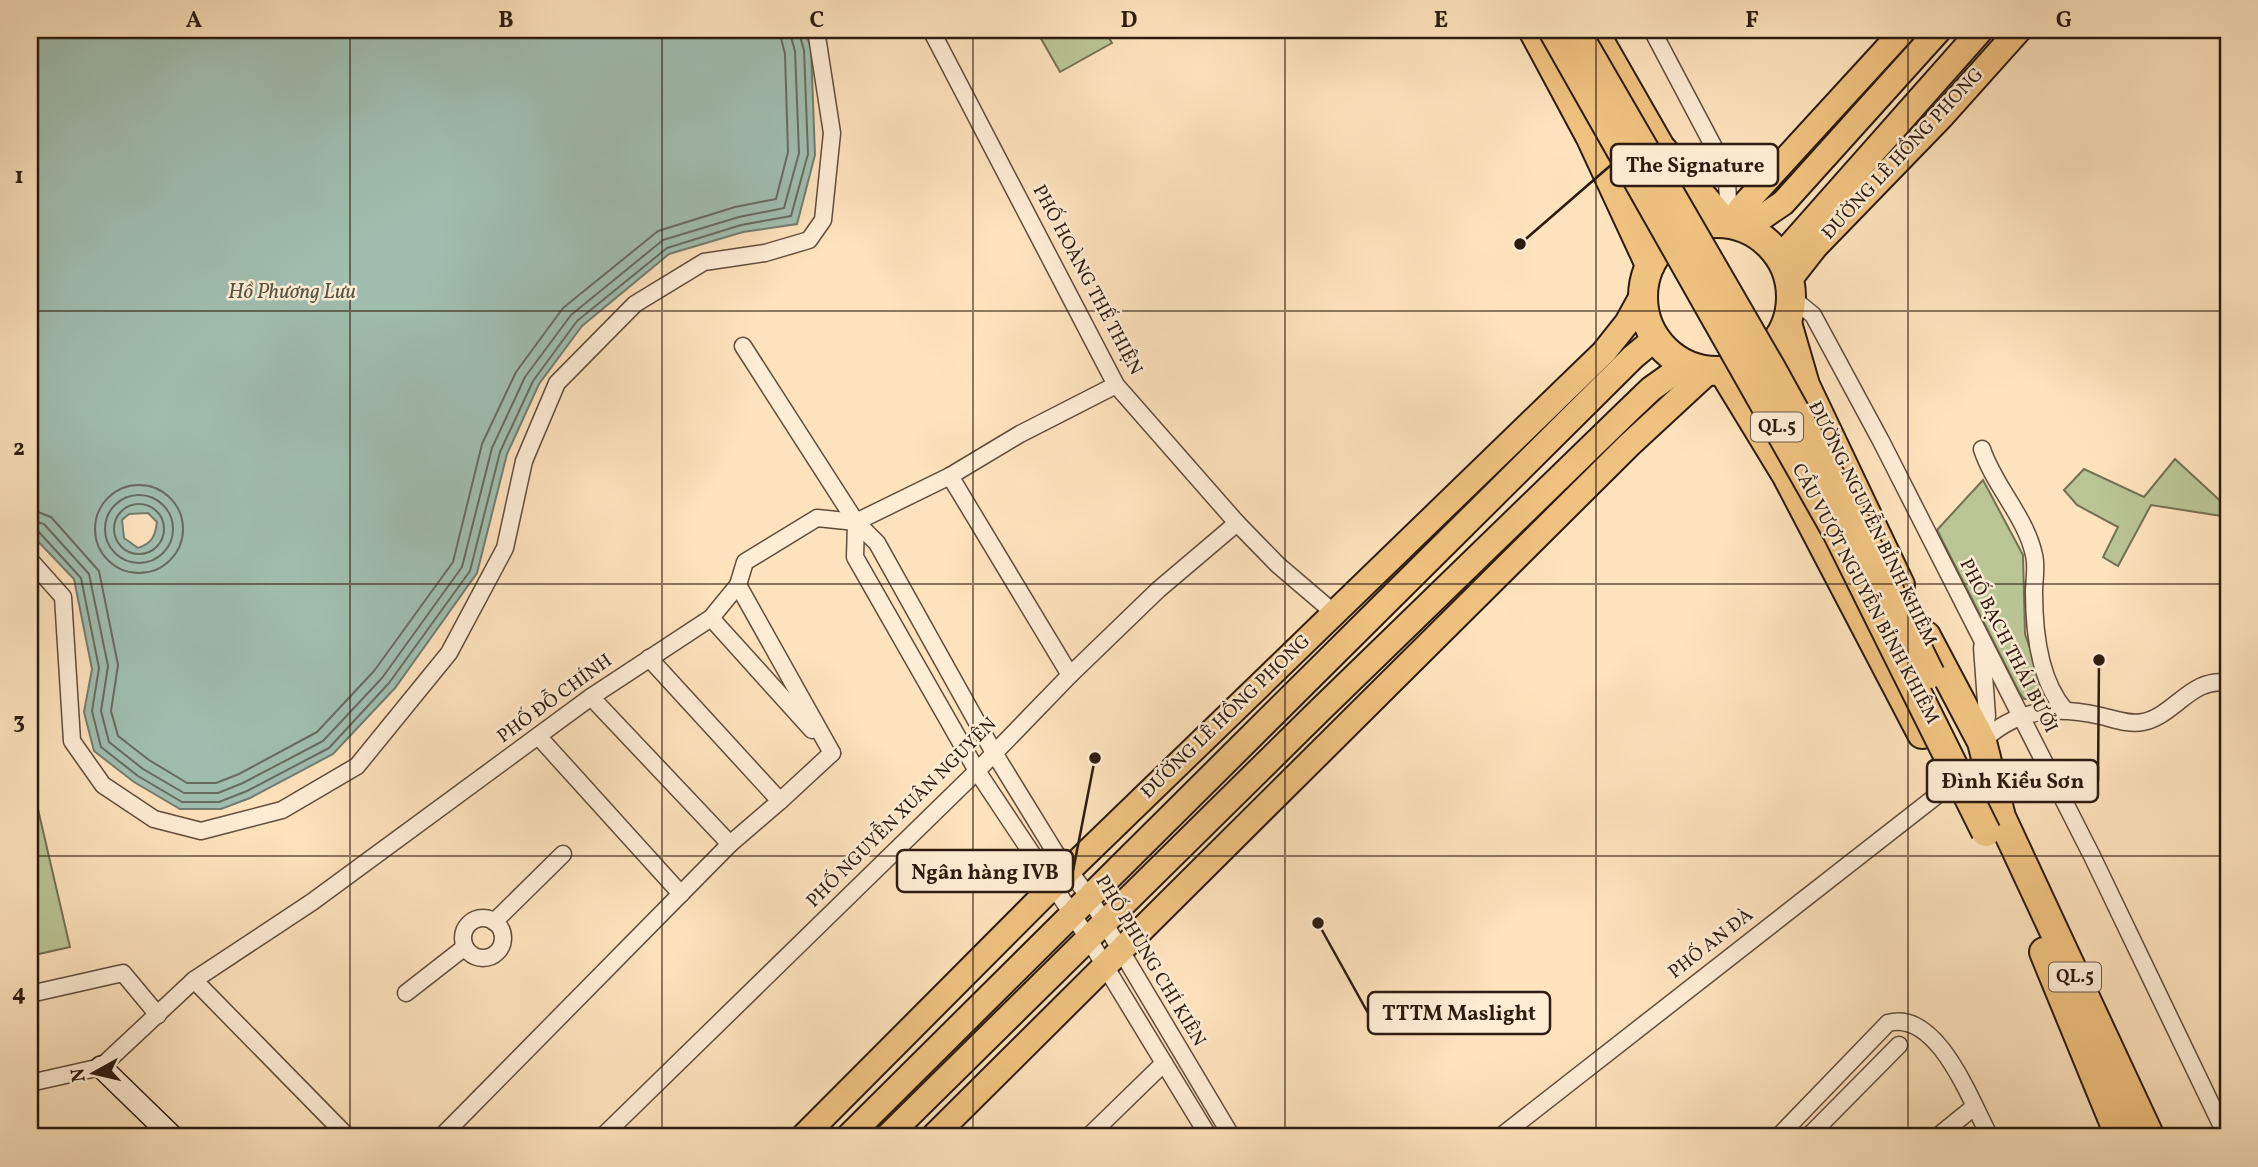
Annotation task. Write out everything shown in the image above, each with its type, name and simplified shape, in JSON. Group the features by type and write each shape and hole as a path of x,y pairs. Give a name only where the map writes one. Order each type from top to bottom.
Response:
{"highway":[{"path":"1533,30 1591,138 1650,265"},
{"name":"CẦU VƯỢT NGUYỄN BỈNH KHIÊM","path":"1553,30 1837,533 1993,825"},
{"name":"CẦU VƯỢT NGUYỄN BỈNH KHIÊM","path":"1575,30 1675,199 1854,519 1993,825"},
{"path":"1593,30 1660,148 1731,224 1769,243 1787,289 1776,342 1762,356 1744,366 1706,369 1670,353 1656,338 1646,317 1643,294 1650,265 1663,246 1681,232 1702,224 1731,224"},
{"path":"1591,138 1610,148 1620,149 1633,144 1640,131 1637,109"},
{"name":"ĐƯỜNG NGUYỄN BỈNH KHIÊM","path":"1787,289 1805,385 1877,532 1903,594 1980,726"},
{"name":"QL.5","path":"1706,369 1787,476 1949,786 1993,825 2150,1137"},
{"path":"1787,476 1790,449 1798,438 1823,438 1836,452"},
{"name":"QL.5","path":"1980,726 1993,825 2120,1137"}],"main road":[{"path":"1731,224 1741,208 1904,30"},
{"path":"1731,224 1761,218 1783,203 1939,30"},
{"name":"ĐƯỜNG LÊ HỒNG PHONG","path":"1787,289 1815,247 2019,30"},
{"path":"1975,36 1988,63"},
{"name":"ĐƯỜNG LÊ HỒNG PHONG","path":"1787,289 1975,36"},
{"name":"ĐƯỜNG LÊ HỒNG PHONG","path":"803,1137 1333,612 1604,352 1627,323 1643,294"},
{"name":"ĐƯỜNG LÊ HỒNG PHONG","path":"848,1137 1610,380 1656,338"},
{"path":"887,1137 1651,389 1706,369"},
{"path":"933,1137 1706,369"},
{"path":"1610,380 1620,378 1631,383 1635,397 1629,410"},
{"path":"1495,540 1514,559"}],"street":[{"path":"30,560 63,597 72,741 103,785 154,819 201,831 282,810 357,766 449,653 505,548 524,461 556,383 635,304 704,262 765,253 809,240 823,220 832,133 816,30"},
{"name":"PHỐ HOÀNG THẾ THIỆN","path":"931,30 1116,385 1237,523 1279,565 1333,612"},
{"path":"1652,30 1717,153 1727,180 1731,224"},
{"name":"PHỐ BẠCH THÁI BƯỞI","path":"1787,289 1813,315 1829,345 2021,716 2227,1137"},
{"name":"PHỐ PHÙNG CHÍ KIÊN","path":"743,346 856,522 877,543 1061,879 1081,905 1113,958 1199,1129"},
{"path":"856,522 950,476 1020,434 1116,385"},
{"path":"1982,449 1989,470 2032,548 2037,635 2051,687 2065,710"},
{"path":"950,476 1070,675"},
{"name":"PHỐ ĐỖ CHÍNH","path":"101,1067 194,980 312,902 591,697 711,618 738,585 745,562 817,519 856,522"},
{"name":"PHỐ PHÙNG CHÍ KIÊN","path":"856,522 855,557 977,771 1081,905 1232,1137"},
{"name":"PHỐ NGUYỄN XUÂN NGUYÊN","path":"601,1137 977,771 993,751 1158,590 1237,523"},
{"path":"738,585 832,753"},
{"path":"711,618 832,753"},
{"path":"1980,726 1981,639"},
{"path":"649,659 780,801"},
{"path":"1980,726 1995,730 2039,710 2065,710 2133,723 2145,722 2169,710 2182,698 2202,687 2227,681"},
{"path":"591,697 730,845"},
{"path":"1980,726 2006,713 2021,716"},
{"path":"538,736 681,894"},
{"path":"441,1137 730,845 832,753"},
{"name":"PHỐ AN ĐÀ","path":"1500,1137 1949,786"},
{"path":"494,922 563,854"},
{"path":"482,918 494,922 502,933 498,951 480,958 465,947 463,935 470,923 482,918"},
{"path":"406,993 465,947"},
{"path":"30,994 123,973 158,1014"},
{"path":"194,980 348,1137"},
{"path":"1778,1137 1893,1021 1912,1023 1936,1039 1990,1137"},
{"path":"1808,1137 1899,1045"},
{"path":"1088,1137 1164,1063"},
{"path":"30,1083 101,1067 173,1137"},
{"path":"1199,1129 1210,1100"},
{"path":"1937,1137 1974,1107"}],"green space":[{"path":"1036,30 1104,30 1112,43 1060,72"},
{"path":"2175,459 2228,508 2228,517 2151,505 2118,566 2103,557 2118,527 2077,505 2064,490 2084,469 2144,497"},
{"path":"1983,480 2023,555 2025,634 2045,691 2041,699 2024,699 2019,692 1937,530"},
{"path":"30,775 70,947 30,956"}],"water":[{"name":"Hồ Phương Lưu","path":"30,30 804,30 811,48 815,155 797,224 743,232 669,254 582,326 539,384 507,454 477,573 395,688 333,754 250,798 221,809 180,809 134,782 94,751 84,712 92,669 74,579 30,533","holes":["148,513 157,522 152,539 143,546 138,548 124,538 122,520 129,514"]}],"place":[{"name":"The Signature","path":"1520,244"},
{"name":"Đình Kiều Sơn","path":"2099,660"},
{"name":"Ngân hàng IVB","path":"1095,758"},
{"name":"TTTM Maslight","path":"1318,923"}]}
